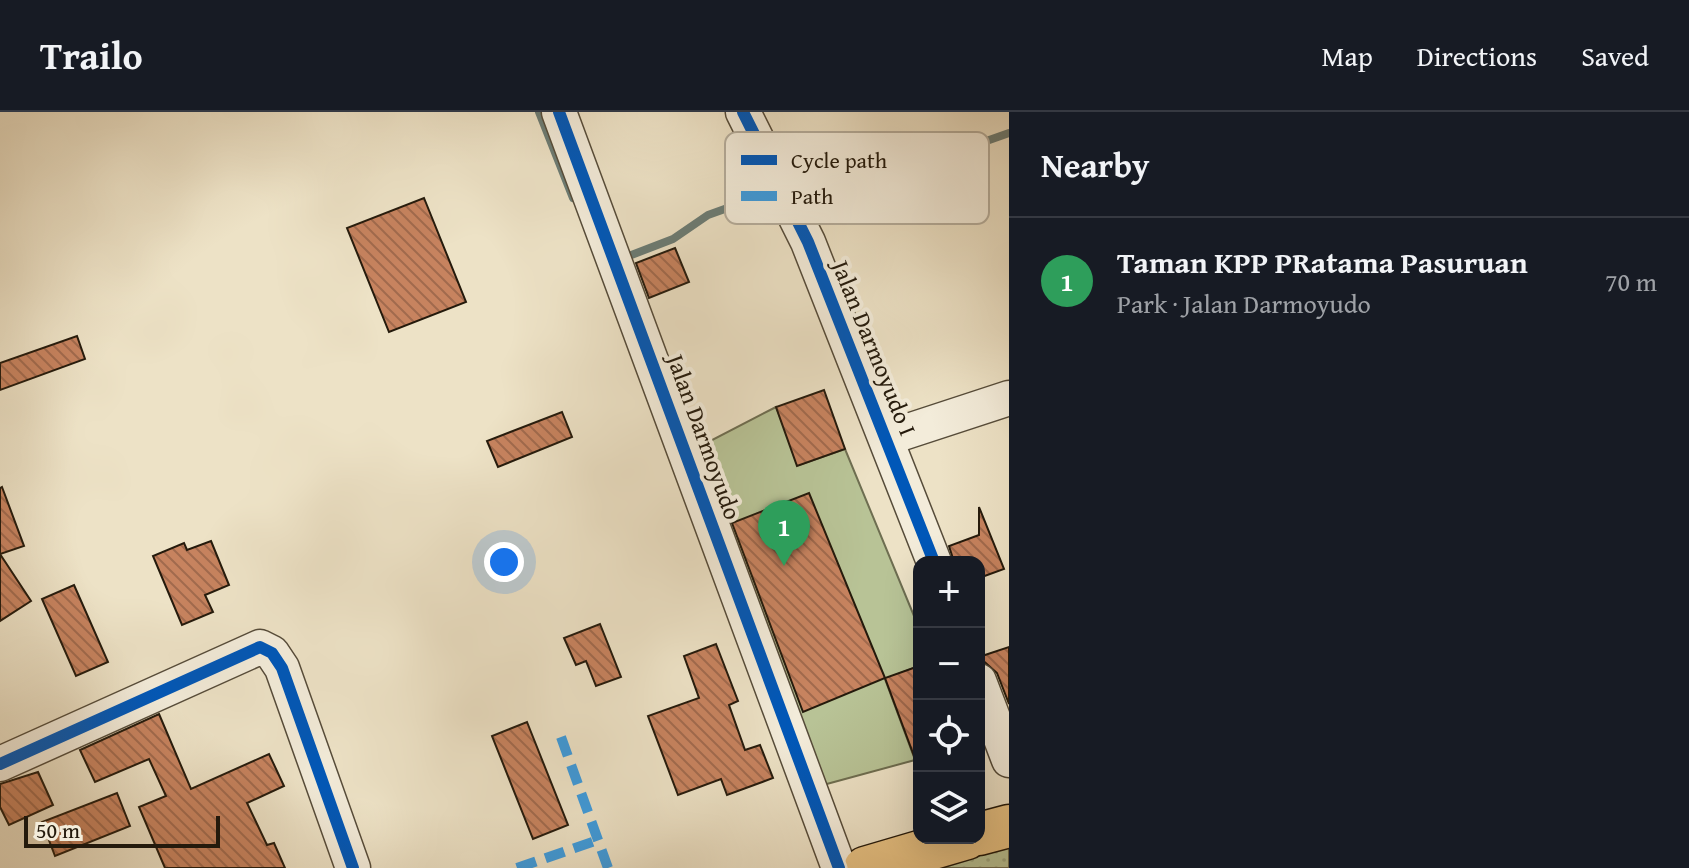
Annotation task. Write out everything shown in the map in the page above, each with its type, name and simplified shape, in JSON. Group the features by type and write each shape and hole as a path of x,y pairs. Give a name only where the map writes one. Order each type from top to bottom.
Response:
{"main road":[{"path":"985,832 1009,826"},
{"path":"865,868 947,844"}],"street":[{"name":"Jalan Darmoyudo","path":"559,112 839,868"},
{"name":"Jalan Darmoyudo I","path":"743,112 753,132"},
{"name":"Jalan Darmoyudo I","path":"799,224 932,556"},
{"path":"887,438 1009,398"},
{"path":"0,764 260,647 272,653 282,668 353,868"},
{"path":"985,697 1009,760"}],"green space":[{"path":"776,407 799,465 845,449 913,613 913,668 885,679 913,761 812,788 687,453"},
{"path":"1009,827 1009,868 844,868 941,844 985,844 985,833"}],"building":[{"path":"424,198 466,302 389,332 347,228"},
{"path":"675,248 689,282 649,298 636,263"},
{"path":"77,336 85,359 0,390 0,363"},
{"path":"824,390 845,449 797,466 776,407"},
{"path":"562,412 572,437 498,467 487,441"},
{"path":"2,487 24,546 0,554 0,488"},
{"path":"809,493 885,678 803,712 732,523"},
{"path":"979,507 1004,569 985,576 985,556 952,556 949,546 979,535"},
{"path":"211,541 229,585 205,595 213,612 182,625 153,556 184,543 187,550"},
{"path":"0,554 31,601 0,621"},
{"path":"74,585 108,662 76,676 42,599"},
{"path":"600,624 621,677 596,686 586,661 576,665 564,638"},
{"path":"716,644 738,701 729,705 745,750 760,745 773,778 727,795 721,779 678,795 648,716 699,698 684,656"},
{"path":"1009,647 1009,704 997,673 985,662 985,655"},
{"path":"913,668 913,753 885,678"},
{"path":"159,714 191,789 269,754 284,786 247,803 267,845 274,843 285,868 165,868 139,807 166,796 149,759 95,782 80,750"},
{"path":"527,722 568,825 533,839 492,736"},
{"path":"38,772 53,805 9,825 0,807 0,784"},
{"path":"117,793 130,826 55,856 42,822"}],"waterway":[{"path":"539,112 573,198"},
{"path":"989,140 1009,133"},
{"path":"621,259 673,239 708,215 725,209"}],"marked path":[{"path":"561,737 608,868"},
{"path":"517,868 598,840"}],"cycle path":[{"path":"559,112 839,868"},
{"path":"743,112 753,132"},
{"path":"799,224 932,556"},
{"path":"0,764 260,647 272,653 282,668 353,868"}],"place":[{"name":"Taman KPP PRatama Pasuruan","path":"784,566"}]}
